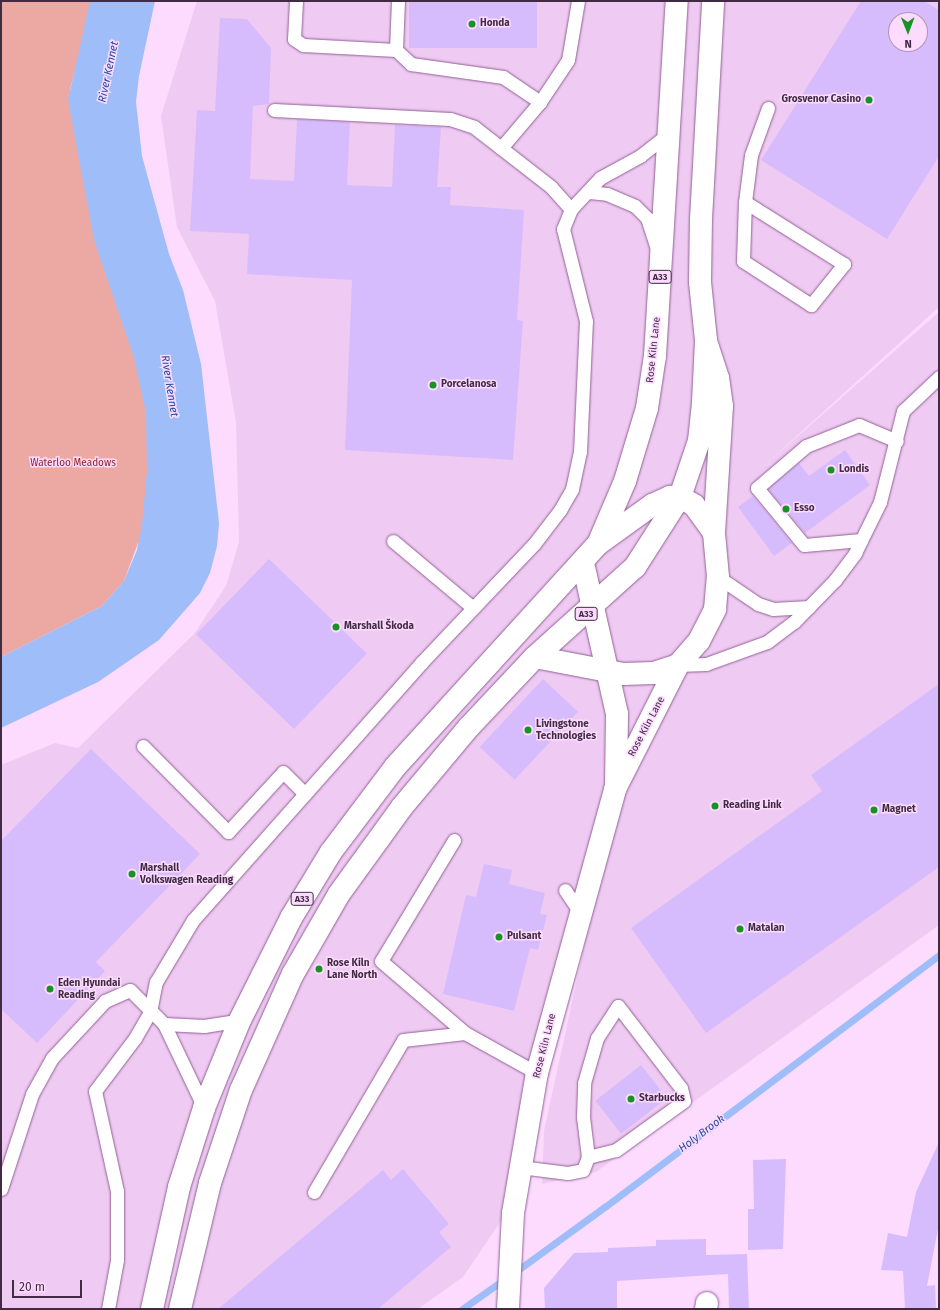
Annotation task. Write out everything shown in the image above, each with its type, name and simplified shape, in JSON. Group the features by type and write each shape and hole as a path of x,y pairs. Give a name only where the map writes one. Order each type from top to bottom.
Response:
{"main road":[{"name":"Rose Kiln Lane","path":"598,544 627,475 647,408 655,356 667,135 677,1"},
{"name":"Rose Kiln Lane","path":"508,1309 513,1213 537,1073 615,789 678,665 708,626 715,609 718,577 714,533 722,406 718,378 706,340 700,282 701,219 713,1"},
{"name":"A33","path":"180,1309 210,1183 241,1090 275,1011 313,937 368,851 424,778 534,657 594,607 635,567 680,497 700,441 706,340"},
{"path":"598,544 652,505 680,497 694,505 714,533"},
{"name":"A33","path":"152,1309 179,1187 204,1108 240,1020 274,947 331,852 395,767 583,563 598,544"},
{"name":"Rose Kiln Lane","path":"583,563 594,607 618,726 615,789"},
{"path":"534,657 608,673 654,673 678,665"}],"lane":[{"path":"296,1 294,39 303,45 396,50 411,64 503,77 540,102"},
{"path":"396,50 398,1"},
{"path":"501,148 540,102 568,60 578,1"},
{"path":"745,202 844,264 811,305 743,262 745,202 751,155 768,108"},
{"path":"274,110 450,119 474,128 501,148 551,187 571,209"},
{"path":"108,1309 117,1260 117,1190 95,1091 135,1038 150,1012 156,982 193,920 473,608 534,544 560,510 573,486 580,452 586,321 563,229 571,209 589,192 600,178 640,156 667,135"},
{"path":"589,192 608,194 635,206 647,218 660,259"},
{"path":"678,665 706,664 746,652 783,633 835,580 861,540 880,502 897,441 903,411 939,377"},
{"path":"861,540 804,545 757,488 806,446 859,425 897,441"},
{"path":"393,541 473,608"},
{"path":"718,577 758,604 773,609 809,607"},
{"path":"143,746 228,832 283,772 305,794"},
{"path":"454,840 381,961 465,1033 537,1073"},
{"path":"564,890 580,912"},
{"path":"1,1189 32,1094 52,1058 105,1001 130,990 150,1012 164,1024 204,1108"},
{"path":"520,1167 568,1173 583,1170 588,1157 583,1117 584,1083 597,1038 618,1006 681,1088 684,1101 616,1150 588,1157"},
{"path":"164,1024 204,1026 240,1020"},
{"path":"314,1192 403,1040 465,1033"}],"shaded area":[{"path":"197,1 939,1 939,307 756,473 939,312 939,925 596,1172 542,1184 544,1131 612,818 518,1196 463,1277 418,1309 1,1309 1,765 55,743 78,748 194,634 226,586 239,542 236,422 215,301 177,227 161,116"}],"green space":[{"name":"Waterloo Meadows","path":"1,1 100,1 79,56 70,89 141,359 150,455 145,546 138,543 124,581 102,606 1,657"}],"water":[{"name":"River Kennet","path":"90,1 155,1 139,76 136,102 142,156 169,254 183,290 201,364 219,523 217,546 210,573 200,593 159,640 98,682 1,728 1,657 102,606 124,581 137,550 142,524 147,471 146,413 134,358 94,240 68,100"}],"building":[{"name":"Honda","path":"409,1 537,1 537,48 409,48"},
{"name":"Grosvenor Casino","path":"861,1 924,1 939,10 939,156 887,239 761,160"},
{"path":"220,18 247,19 271,48 269,104 253,106 250,179 294,181 297,119 350,122 347,185 392,187 395,125 441,127 437,187 451,187 450,205 524,210 517,320 523,321 513,460 345,450 352,280 247,274 249,234 190,231 197,110 215,111"},
{"path":"845,450 870,485 805,533 768,489 799,463 809,476"},
{"path":"753,496 792,543 774,556 738,507"},
{"path":"269,559 367,653 294,729 196,635"},
{"name":"Livingstone Technologies","path":"543,679 578,712 515,780 480,747"},
{"path":"939,684 939,867 706,1033 631,928 822,791 811,775"},
{"path":"91,749 200,854 96,962 105,971 37,1043 1,1009 1,841"},
{"name":"Pulsant","path":"484,864 512,870 509,884 545,893 540,914 547,915 538,950 530,948 514,1011 443,994 466,895 476,897"},
{"name":"Starbucks","path":"641,1065 667,1098 621,1134 595,1101"},
{"path":"939,1142 939,1224 927,1286 935,1285 936,1309 905,1309 903,1271 881,1270 888,1233 907,1237 916,1192"},
{"path":"786,1159 783,1249 748,1250 748,1209 754,1209 753,1160"},
{"path":"403,1169 449,1224 439,1232 451,1247 378,1309 218,1309 383,1170 391,1180"},
{"path":"706,1239 706,1255 747,1254 749,1309 729,1309 728,1274 617,1281 617,1309 545,1309 544,1288 574,1253 608,1252 608,1248 656,1246 656,1240"}],"waterway":[{"name":"Holy Brook","path":"515,1272 606,1206 939,955"},
{"name":"Holy Brook","path":"462,1309 506,1278"}],"place":[{"name":"Honda","path":"472,24"},
{"name":"Grosvenor Casino","path":"869,100"},
{"name":"Porcelanosa","path":"433,385"},
{"name":"Londis","path":"831,470"},
{"name":"Esso","path":"786,509"},
{"name":"Marshall Škoda","path":"336,627"},
{"name":"Livingstone Technologies","path":"528,730"},
{"name":"Reading Link","path":"715,806"},
{"name":"Magnet","path":"874,810"},
{"name":"Marshall Volkswagen Reading","path":"132,874"},
{"name":"Matalan","path":"740,929"},
{"name":"Pulsant","path":"499,937"},
{"name":"Rose Kiln Lane North","path":"319,969"},
{"name":"Eden Hyundai Reading","path":"50,989"},
{"name":"Starbucks","path":"631,1099"}]}
